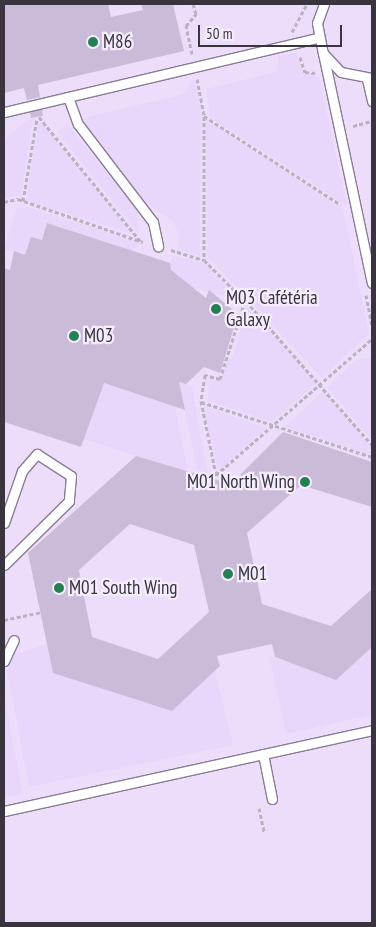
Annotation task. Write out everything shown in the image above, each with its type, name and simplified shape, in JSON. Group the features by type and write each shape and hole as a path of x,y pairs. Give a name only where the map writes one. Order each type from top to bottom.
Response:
{"lane":[{"path":"324,4 318,38 323,53 372,283"},
{"path":"4,112 318,38"},
{"path":"323,53 341,72 369,79 372,101"},
{"path":"68,97 78,124 153,222 158,246"},
{"path":"4,523 22,471 38,454 71,476 69,501 4,565"},
{"path":"4,661 14,640"},
{"path":"4,811 372,730"},
{"path":"263,754 272,799"}],"path":[{"path":"193,4 196,14 186,26 204,116 204,260"},
{"path":"295,43 291,28 300,21 307,4"},
{"path":"35,105 38,115 141,242"},
{"path":"23,201 38,115"},
{"path":"204,116 350,211"},
{"path":"4,202 23,201 141,242 204,260 322,383 372,445"},
{"path":"245,301 220,379 205,375 200,401 216,475 276,427 372,339"},
{"path":"200,401 372,457"},
{"path":"4,620 41,612"},
{"path":"259,808 264,832"}],"shaded area":[{"path":"4,4 372,4 372,923 4,923"},
{"path":"296,53 303,74 319,77 347,206 210,117 206,89 276,72 279,56"},
{"path":"193,77 201,111 200,256 178,249 179,235 173,221 145,203 86,127 86,117 185,94"},
{"path":"34,114 21,195 4,198 4,140"},
{"path":"39,120 132,234 26,200"},
{"path":"206,120 343,209 369,333 322,378 207,256"},
{"path":"67,124 137,210 139,234 57,132"},
{"path":"28,207 138,243 135,252 48,223 42,240 31,237 25,255 4,249 17,208"},
{"path":"173,255 205,264 234,294 231,298 174,283 170,263"},
{"path":"246,306 317,383 272,422 208,401 209,378 221,381 227,360 233,357"},
{"path":"372,358 372,441 327,387 357,359"},
{"path":"169,378 187,467 182,471 75,436 92,379 158,401"},
{"path":"179,382 192,386 208,478 198,475"},
{"path":"323,391 372,448 372,455 285,427"},
{"path":"203,406 266,428 218,471"},
{"path":"48,643 53,673 172,711 215,671 233,745 29,787 7,670 13,656"},
{"path":"372,647 372,715 286,734 269,656 336,679"},
{"path":"4,697 23,794 4,797"}],"building":[{"name":"M86","path":"4,4 108,4 111,17 143,10 141,4 173,4 184,51 38,85 40,97 27,100 24,88 4,93"},
{"path":"42,109 43,116 31,118 30,112"},
{"name":"M03","path":"47,223 170,263 171,270 206,298 209,290 238,314 220,373 204,367 186,384 179,382 185,410 104,383 81,447 4,422 4,268 10,270 14,251 25,255 31,237 42,240"},
{"path":"283,432 372,462 372,507 301,485 247,533 262,604 331,626 372,589 372,647 336,680 275,657 272,644 217,656 220,666 172,711 53,673 28,553 136,456 231,484","holes":["130,524 194,545 209,612 158,659 92,637 79,570"]}],"place":[{"name":"M86","path":"93,42"},
{"name":"M03 Cafétéria Galaxy","path":"216,309"},
{"name":"M03","path":"74,336"},
{"name":"M01 North Wing","path":"305,482"},
{"name":"M01","path":"228,574"},
{"name":"M01 South Wing","path":"59,588"}]}
